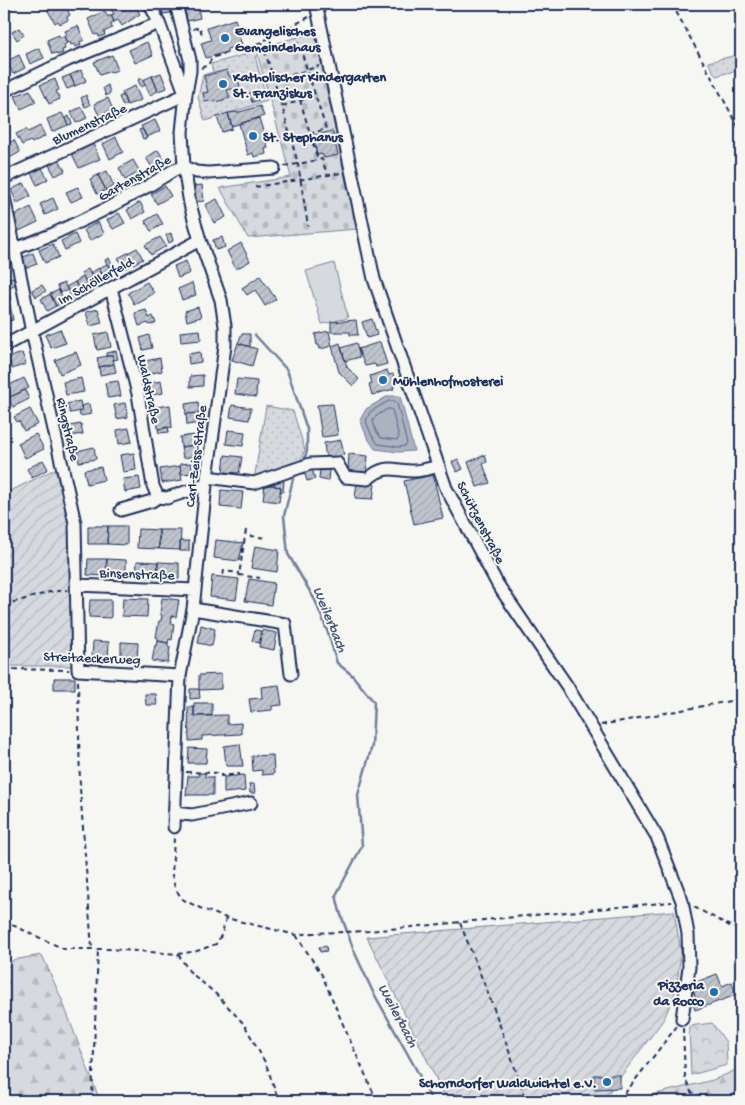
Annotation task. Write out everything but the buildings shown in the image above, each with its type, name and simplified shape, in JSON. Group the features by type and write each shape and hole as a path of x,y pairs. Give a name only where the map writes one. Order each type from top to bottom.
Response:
{"street":[{"path":"150,4 186,94"},
{"name":"Carl-Zeiss-Straße","path":"174,827 180,676 193,609 206,481 225,346 225,326 221,300 200,240 190,204 184,167 182,132 190,60 176,4"},
{"name":"Schützenstraße","path":"317,8 374,279 446,488 498,585 567,686 656,837 682,901 688,934 689,966 682,1019"},
{"path":"4,91 68,60 159,23"},
{"name":"Blumenstraße","path":"4,178 186,94"},
{"name":"Gartenstraße","path":"15,248 53,234 102,211 174,170 184,167 196,172 209,173 274,168"},
{"name":"Ringstraße","path":"4,197 75,523 78,670"},
{"name":"Im Schöllerfeld","path":"4,346 200,240"},
{"name":"Waldstraße","path":"111,288 138,394 153,486 158,497"},
{"path":"122,510 152,501 158,497 167,498 206,481 254,483 310,464 337,463 345,477 368,478 382,470 415,471 439,466"},
{"name":"Binsenstraße","path":"77,587 195,590"},
{"path":"193,609 285,624 291,674"},
{"name":"Streitaeckerweg","path":"78,670 180,676"},
{"path":"174,813 192,815 251,803"}],"path":[{"path":"672,4 741,132"},
{"path":"198,68 208,66 212,58 226,53 237,52 262,42 317,8"},
{"path":"191,30 200,27 202,35"},
{"path":"291,139 326,129 298,41"},
{"path":"262,42 298,164 308,226"},
{"path":"274,81 328,63"},
{"path":"282,106 316,96"},
{"path":"300,100 318,160"},
{"path":"274,168 322,158 327,175"},
{"path":"255,187 341,173"},
{"path":"239,573 246,530"},
{"path":"250,536 268,538"},
{"path":"223,575 224,572 239,573 239,575 260,578"},
{"path":"4,605 77,587"},
{"name":"Streitaeckerweg","path":"4,669 78,670"},
{"path":"78,670 80,788 92,949"},
{"path":"592,726 741,698"},
{"path":"176,771 221,773 221,776 240,774"},
{"path":"174,827 172,875 175,888 182,899 226,918 296,936 313,933 369,931 682,901 741,930"},
{"path":"4,920 64,949 178,954 197,951 216,944 222,934 226,918"},
{"path":"460,922 494,1006 525,1101"},
{"path":"296,936 322,975 376,1101"},
{"path":"92,1101 98,949"},
{"path":"178,954 189,971 217,995 244,1024 266,1064 279,1101"},
{"path":"682,1019 685,1077 691,1092 707,1100 741,1098"},
{"path":"619,1101 682,1019"}],"green space":[{"path":"315,32 357,229 248,238 220,188 291,177 256,49"},
{"path":"254,52 267,101 205,121 198,97 203,75 213,72 211,64"},
{"path":"741,54 741,69 716,76 708,62"},
{"path":"334,263 348,318 322,324 306,271"},
{"path":"266,406 293,411 305,450 298,467 288,479 266,476 254,480"},
{"path":"55,469 72,524 75,666 4,666 4,494"},
{"path":"674,911 681,952 676,990 664,1019 609,1092 600,1101 447,1101 367,937"},
{"path":"42,955 62,1000 100,1101 4,1101 4,972 13,960"},
{"path":"712,1023 726,1042 727,1065 691,1075 689,1026"},
{"path":"741,1068 741,1101 627,1101 713,1080"}],"water":[{"path":"388,396 400,396 414,451 399,452 375,449 367,437 360,420 366,409"}],"waterway":[{"name":"Weilerbach","path":"255,335 287,370 307,429 307,451 303,463"},
{"name":"Weilerbach","path":"298,472 293,479 284,516 288,554 315,600 337,663 352,675 374,702 372,746 358,795 362,846 336,895 354,951 372,990 432,1101"}],"place":[{"name":"Evangelisches Gemeindehaus","path":"225,38"},
{"name":"Katholischer Kindergarten St. Franziskus","path":"223,84"},
{"name":"St. Stephanus","path":"253,136"},
{"name":"Mühlenhofmosterei","path":"383,380"},
{"name":"Pizzeria da Rocco","path":"714,992"},
{"name":"Schorndorfer Waldwichtel e.V.","path":"607,1082"}]}
